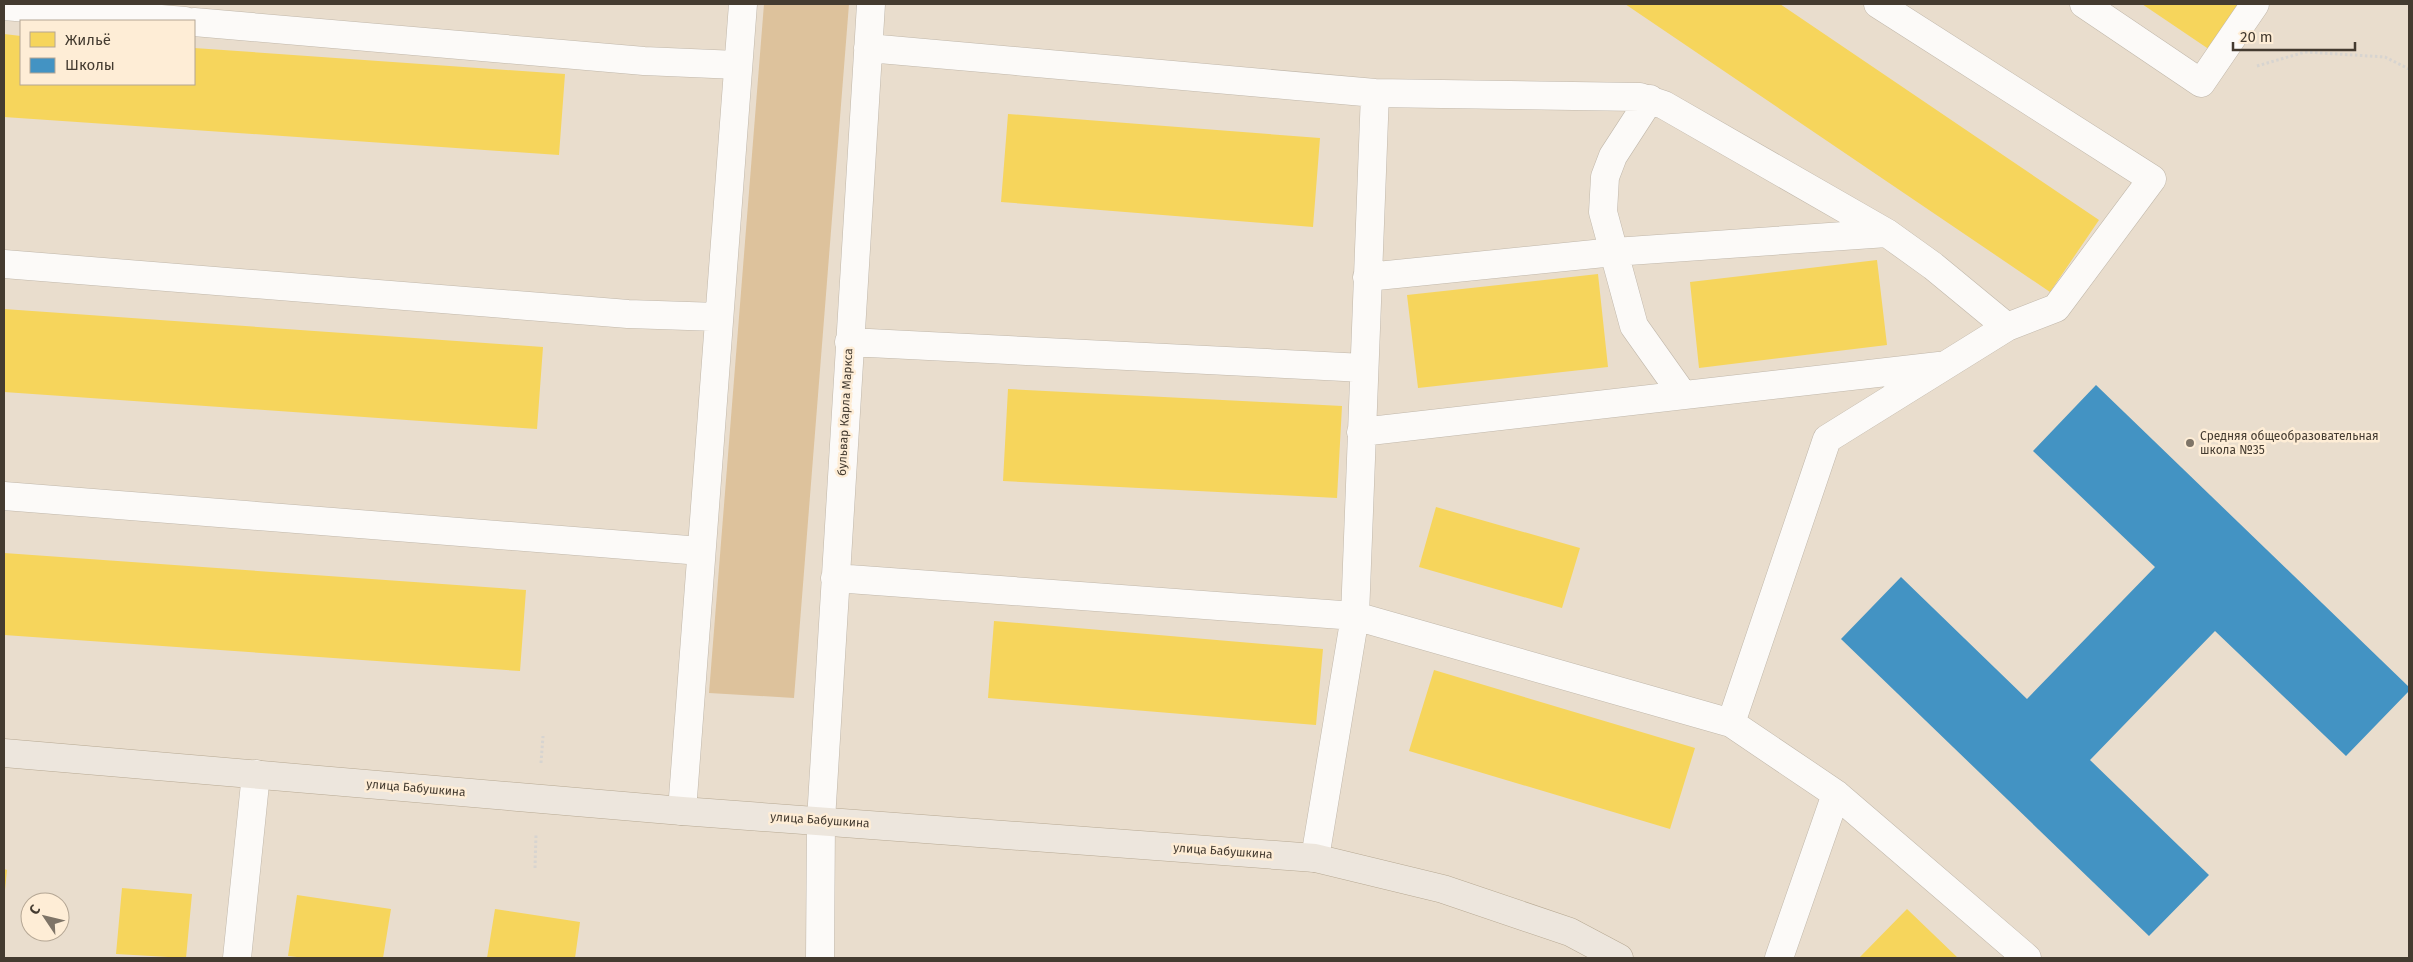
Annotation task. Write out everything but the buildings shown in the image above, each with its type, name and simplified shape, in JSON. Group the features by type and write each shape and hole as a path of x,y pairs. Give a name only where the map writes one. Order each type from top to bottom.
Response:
{"main road":[{"name":"улица Бабушкина","path":"4,753 682,811 1314,858 1443,889 1570,932 1619,958"}],"street":[{"path":"682,811 743,4"},
{"name":"бульвар Карла Маркса","path":"820,958 820,820 871,4"},
{"path":"1731,724 1827,440 2007,327 2056,308 2152,179 1878,4"},
{"path":"2084,4 2201,83 2255,4"},
{"path":"4,6 173,20"},
{"path":"195,22 634,60 737,65"},
{"path":"868,48 1375,93 1640,97 1650,99 1664,105 1887,233 1933,266 2007,327"},
{"path":"1314,858 1355,616 1375,93"},
{"path":"1650,99 1613,156 1605,177 1603,212 1634,326 1683,395"},
{"path":"1368,277 1614,252 1887,233"},
{"path":"4,264 628,314 718,318"},
{"path":"849,342 1364,368"},
{"path":"1362,432 1946,365"},
{"path":"4,496 701,551"},
{"path":"835,578 1355,616 1731,724 1836,794 2027,958"},
{"path":"236,958 256,774"},
{"path":"1779,958 1836,794"}],"path":[{"path":"2201,83 2305,52 2385,57 2409,69"}],"shaded area":[{"path":"764,4 849,4 794,698 709,693"}],"place":[{"name":"Средняя общеобразовательная школа №35","path":"2190,443"}]}
